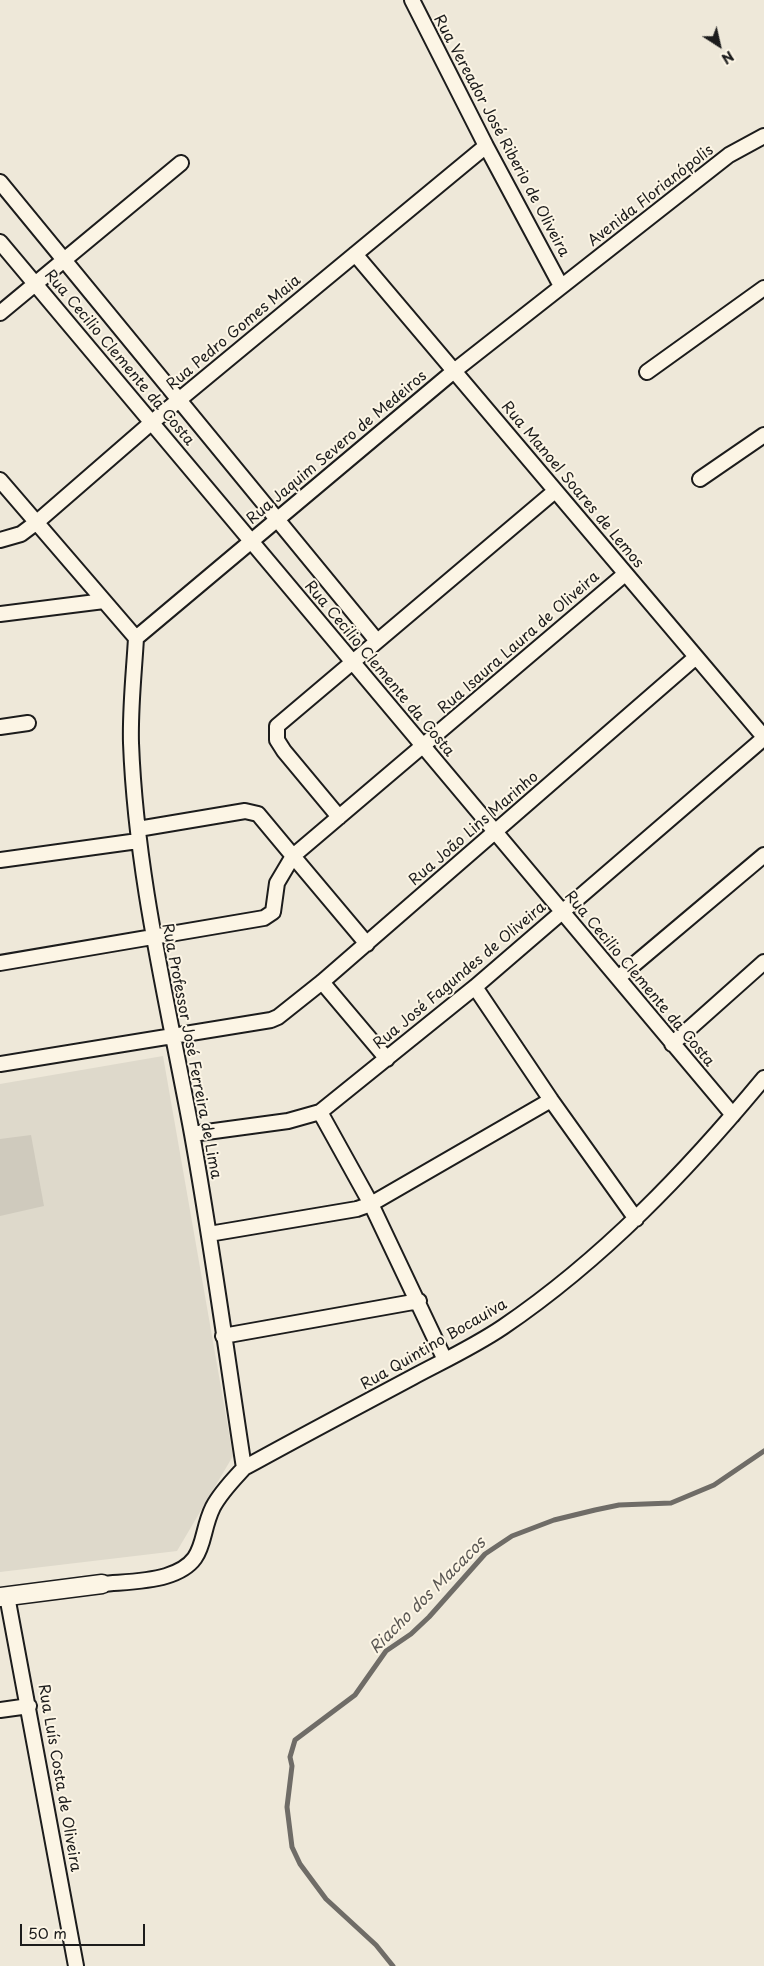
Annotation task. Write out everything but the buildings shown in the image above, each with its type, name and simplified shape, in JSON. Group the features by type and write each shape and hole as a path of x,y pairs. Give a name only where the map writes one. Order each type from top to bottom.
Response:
{"street":[{"name":"Rua Vereador José Riberio de Oliveira","path":"412,0 486,146 561,286"},
{"name":"Avenida Florianópolis","path":"561,286 730,155 764,136"},
{"name":"Rua Pedro Gomes Maia","path":"0,540 21,534 37,522 151,423 486,146"},
{"path":"0,313 180,163"},
{"name":"Rua Cecilio Clemente da Costa","path":"0,182 377,640"},
{"name":"Rua Cecilio Clemente da Costa","path":"0,242 733,1115"},
{"name":"Rua Manoel Soares de Lemos","path":"355,254 764,738"},
{"name":"Rua Jaquim Severo de Medeiros","path":"136,638 454,371 561,286"},
{"path":"647,372 764,288"},
{"path":"700,479 764,435"},
{"path":"0,480 136,638"},
{"path":"339,817 284,751 277,740 277,726 555,491"},
{"name":"Rua Isaura Laura de Oliveira","path":"293,856 625,574"},
{"path":"0,614 104,601"},
{"name":"Rua Professor José Ferreira de Lima","path":"136,638 131,742 138,835 152,939 192,1134 244,1468"},
{"name":"Rua João Lins Marinho","path":"171,1036 271,1020 296,1004 696,657"},
{"path":"0,727 28,722"},
{"name":"Rua José Fagundes de Oliveira","path":"192,1134 288,1121 320,1112 476,987 764,738"},
{"path":"0,860 138,835 245,811 258,814 367,944"},
{"path":"618,978 764,855"},
{"path":"0,963 152,939 264,918 272,912 275,888 293,856"},
{"path":"672,1044 764,962"},
{"path":"322,982 387,1059"},
{"path":"476,987 551,1100 636,1219"},
{"path":"0,1064 171,1036"},
{"name":"Rua Quintino Bocauiva","path":"102,1584 168,1575 192,1562 203,1544 212,1510 218,1497 244,1468 501,1328 545,1296 592,1259 636,1219 733,1115 764,1078"},
{"path":"208,1234 357,1209 371,1204 551,1100"},
{"path":"320,1112 371,1204 444,1360"},
{"path":"224,1336 418,1301"},
{"path":"4,1596 102,1584"},
{"name":"Rua Luís Costa de Oliveira","path":"4,1596 29,1706 76,1966"},
{"path":"0,1710 29,1706"}],"shaded area":[{"path":"163,1056 233,1456 177,1551 0,1572 0,1084"},
{"path":"31,1135 44,1206 0,1216 0,1139"}],"waterway":[{"name":"Riacho dos Macacos","path":"393,1966 376,1945 326,1899 300,1864 292,1847 287,1807 292,1766 290,1757 295,1740 355,1695 386,1651 411,1634 429,1617 485,1554 512,1536 554,1520 619,1505 671,1503 714,1485 764,1451"}]}
